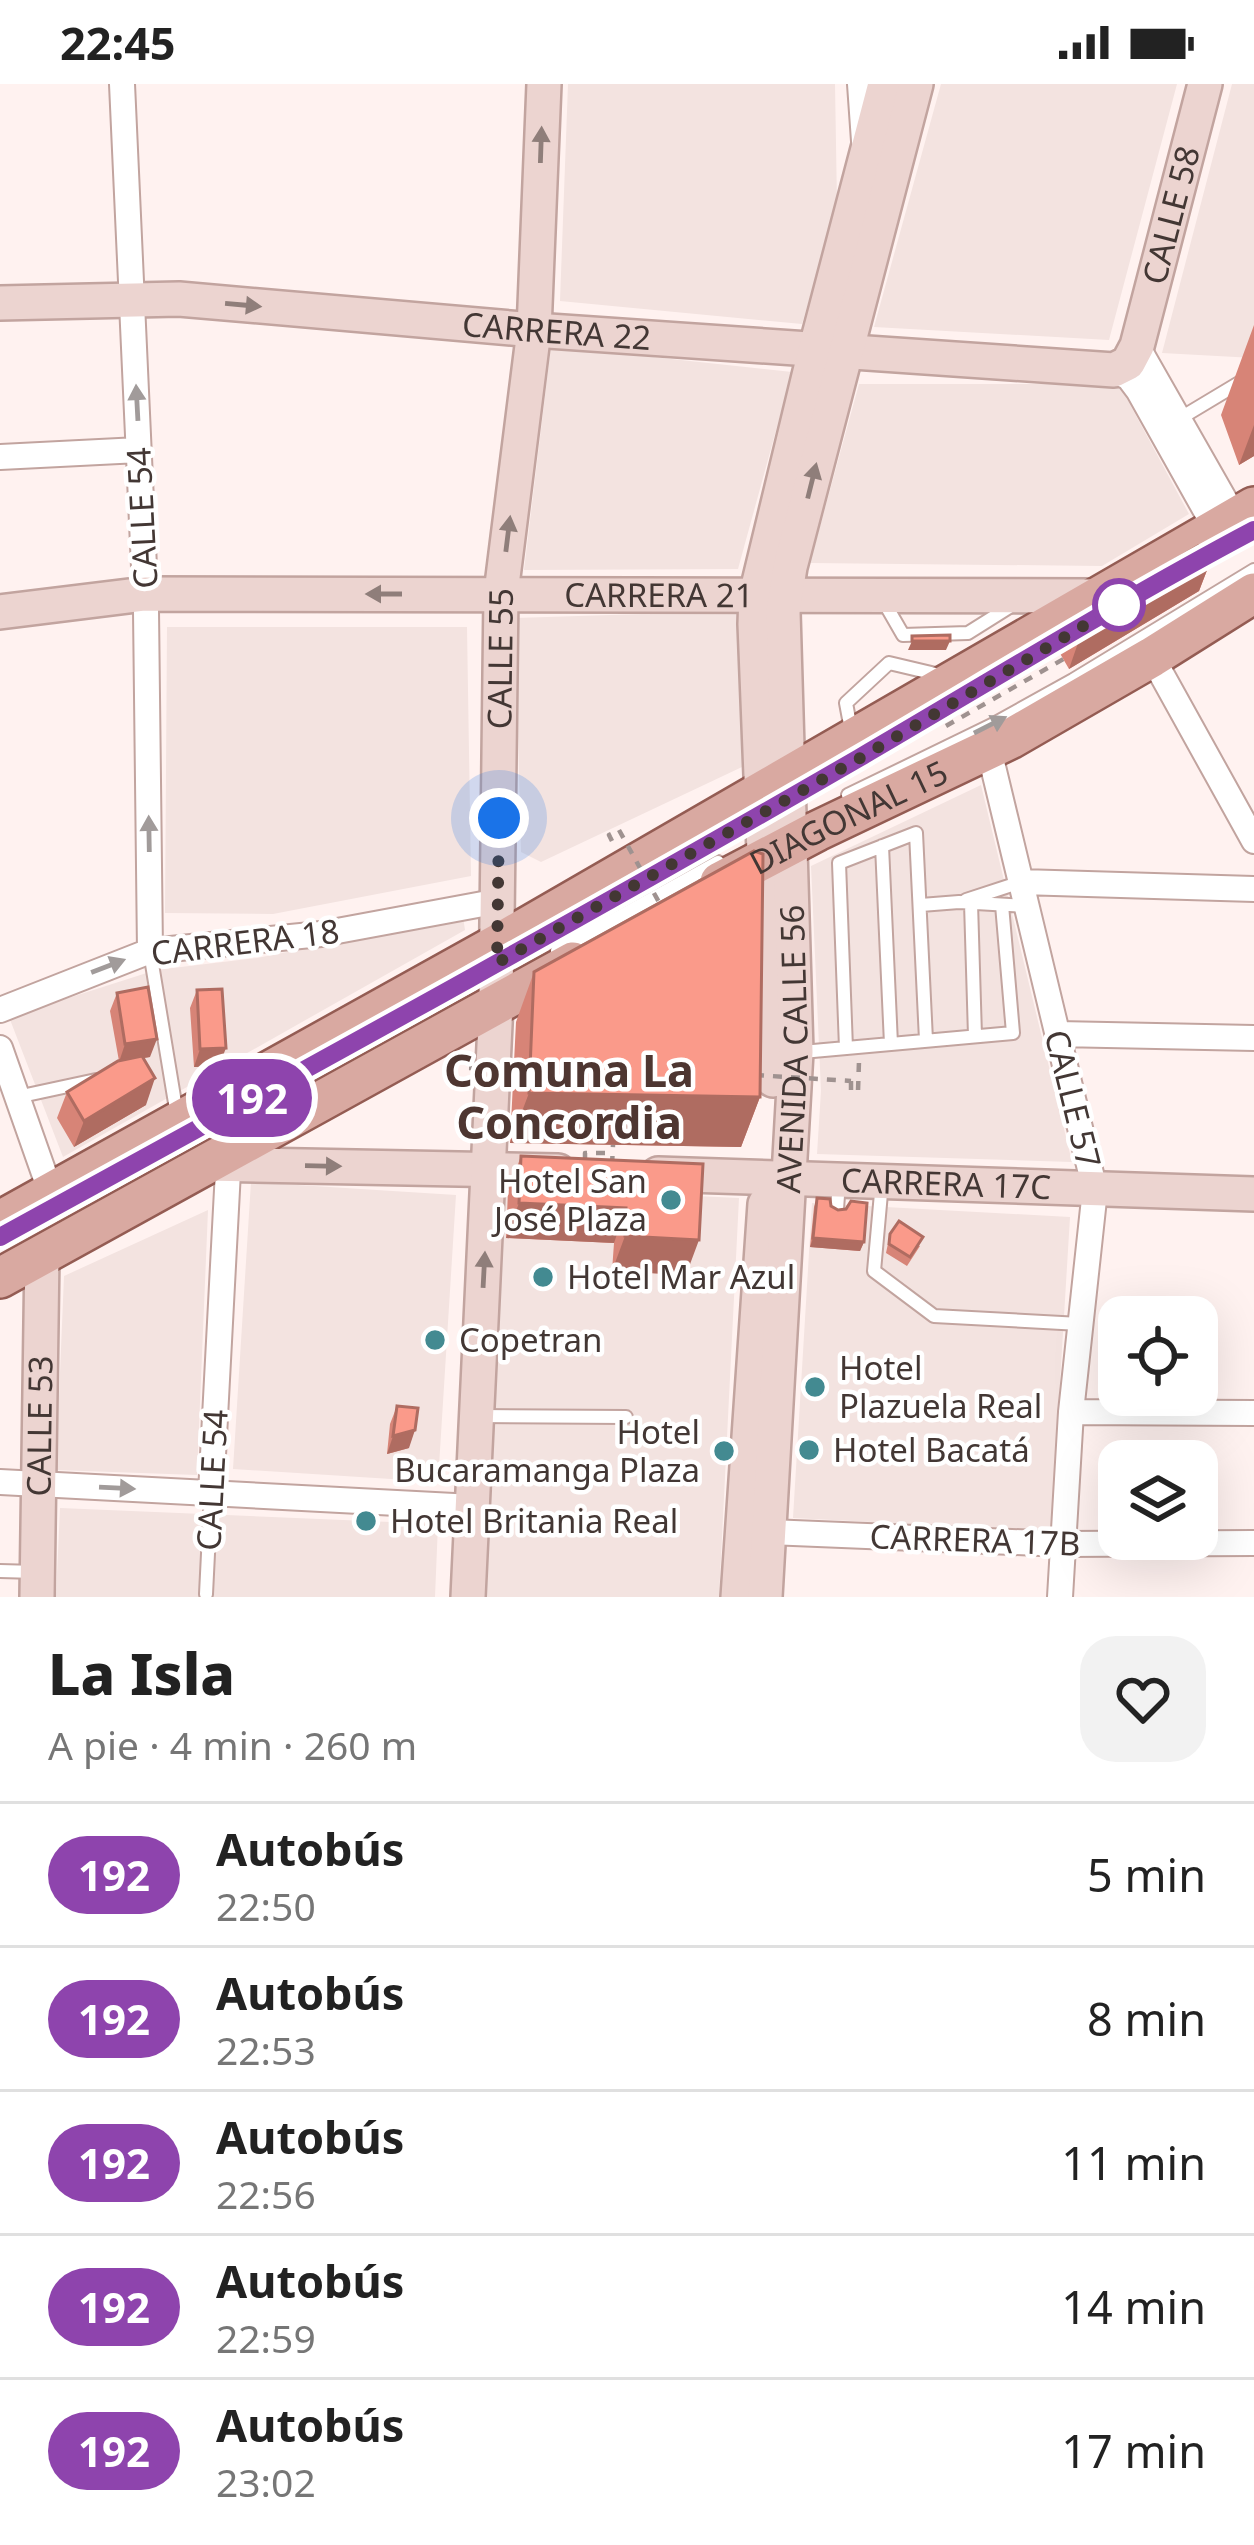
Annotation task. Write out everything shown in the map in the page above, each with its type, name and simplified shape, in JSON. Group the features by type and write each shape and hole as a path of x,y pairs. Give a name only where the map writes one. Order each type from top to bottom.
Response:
{"main road":[{"name":"DIAGONAL 15","path":"0,1221 178,1122 498,973 772,822 853,739 1100,596 1235,527"},
{"name":"DIAGONAL 15","path":"0,1278 221,1160 498,973 772,822 988,750 1152,657 1254,592"}],"street":[{"name":"CALLE 54","path":"122,84 146,594 150,951"},
{"name":"CALLE 55","path":"468,1597 498,973 501,593 534,330 544,84"},
{"path":"860,84 865,162"},
{"name":"AVENIDA CALLE 56","path":"831,351 865,162 885,84"},
{"name":"AVENIDA CALLE 56","path":"765,1597 796,1231 778,1178 772,822 782,647 770,595 831,351 916,84"},
{"name":"CALLE 58","path":"1125,358 1205,84"},
{"name":"CARRERA 22","path":"0,303 132,298 202,301 831,351 1125,358"},
{"path":"1125,358 1179,419 1235,527"},
{"path":"1125,358 1129,378 1235,527"},
{"path":"0,457 139,450"},
{"name":"CARRERA 21","path":"0,612 146,594 1100,596"},
{"path":"1152,657 1254,841"},
{"name":"CALLE 57","path":"988,750 1016,898 1058,1034 1095,1190 1071,1412 1060,1597"},
{"name":"AVENIDA CALLE 56","path":"738,1597 778,1178 796,1052 772,822"},
{"path":"1016,898 1254,889"},
{"name":"CARRERA 18","path":"0,1010 150,951 321,934 499,901"},
{"path":"1058,1034 1254,1038"},
{"path":"0,1048 51,1193"},
{"name":"CALLE 54","path":"211,1493 221,1160"},
{"name":"CARRERA 17C","path":"221,1160 489,1170 606,1161 778,1178 838,1195 881,1182 1254,1194"},
{"name":"CALLE 53","path":"37,1584 42,1254"},
{"path":"1071,1412 1254,1412"},
{"path":"0,1482 473,1507"},
{"name":"CARRERA 17B","path":"769,1532 1063,1544 1254,1544"}],"lane":[{"path":"1179,419 1254,374"},
{"path":"828,806 1053,692 1254,570"},
{"path":"544,958 772,822"},
{"path":"853,1047 839,863 916,833 926,1040"},
{"path":"882,846 891,1044"},
{"path":"965,903 1016,898"},
{"path":"921,905 1016,898"},
{"path":"796,1052 1013,1033 1016,898"},
{"path":"965,903 975,1036"},
{"path":"150,951 178,1122"},
{"path":"146,1069 168,1064"},
{"path":"17,1097 104,1078"},
{"path":"0,1237 124,1169"},
{"path":"881,1182 874,1270 934,1316 1081,1324"},
{"path":"477,1416 626,1417"},
{"name":"CALLE 54","path":"206,1594 211,1493"},
{"path":"0,1570 37,1584"}],"path":[{"path":"942,728 1082,648"},
{"path":"619,830 668,918"},
{"path":"746,1074 851,1081 850,1091 859,1091 853,1047"},
{"path":"469,1068 509,1069"}],"shaded area":[{"path":"568,84 835,84 837,204 802,324 560,301"},
{"path":"941,84 1177,84 1109,340 874,327"},
{"path":"1232,84 1254,84 1254,358 1162,353"},
{"path":"551,346 792,372 738,569 524,570"},
{"path":"859,384 1119,384 1189,514 1102,566 810,563"},
{"path":"737,611 742,767 541,862 521,852 515,618"},
{"path":"167,627 467,627 471,876 273,914 165,913"},
{"path":"981,785 1072,1162 817,1154 821,1091 811,866"},
{"path":"463,917 465,930 63,1157 9,1017 156,970 257,958"},
{"path":"251,1182 456,1195 438,1482 233,1469"},
{"path":"505,1187 739,1198 719,1597 485,1597"},
{"path":"812,1203 1070,1217 1051,1531 793,1518"},
{"path":"208,1210 197,1475 56,1470 64,1276"},
{"path":"60,1508 438,1524 435,1597 56,1597"}],"building":[{"path":"1198,546 1209,565 1078,643 1067,623"},
{"path":"950,635 950,641 912,641 912,636"},
{"path":"754,851 763,854 760,1097 529,1093 534,972"},
{"path":"148,987 157,1039 125,1044 117,993"},
{"path":"222,989 226,1048 200,1049 197,990"},
{"path":"142,1056 155,1078 84,1121 67,1092 118,1061"},
{"path":"521,1156 703,1164 699,1240 625,1236 626,1208 519,1203"},
{"path":"817,1198 830,1199 838,1210 846,1209 851,1201 867,1203 864,1242 813,1238"},
{"path":"899,1221 923,1237 910,1257 889,1244"},
{"path":"397,1406 418,1408 415,1430 393,1436"}],"bus line":[{"name":"192","path":"0,1237 497,963 1254,530"}],"place":[{"name":"Hotel San José Plaza","path":"671,1200"},
{"name":"Hotel Mar Azul","path":"543,1277"},
{"name":"Copetran","path":"435,1340"},
{"name":"Hotel Plazuela Real","path":"815,1387"},
{"name":"Hotel Bacatá","path":"809,1450"},
{"name":"Hotel Bucaramanga Plaza","path":"724,1451"},
{"name":"Hotel Britania Real","path":"366,1521"}],"district":[{"name":"Comuna La Concordia","path":"569,1097"}],"route":[{"path":"499,818 497,963 1119,605"}]}
